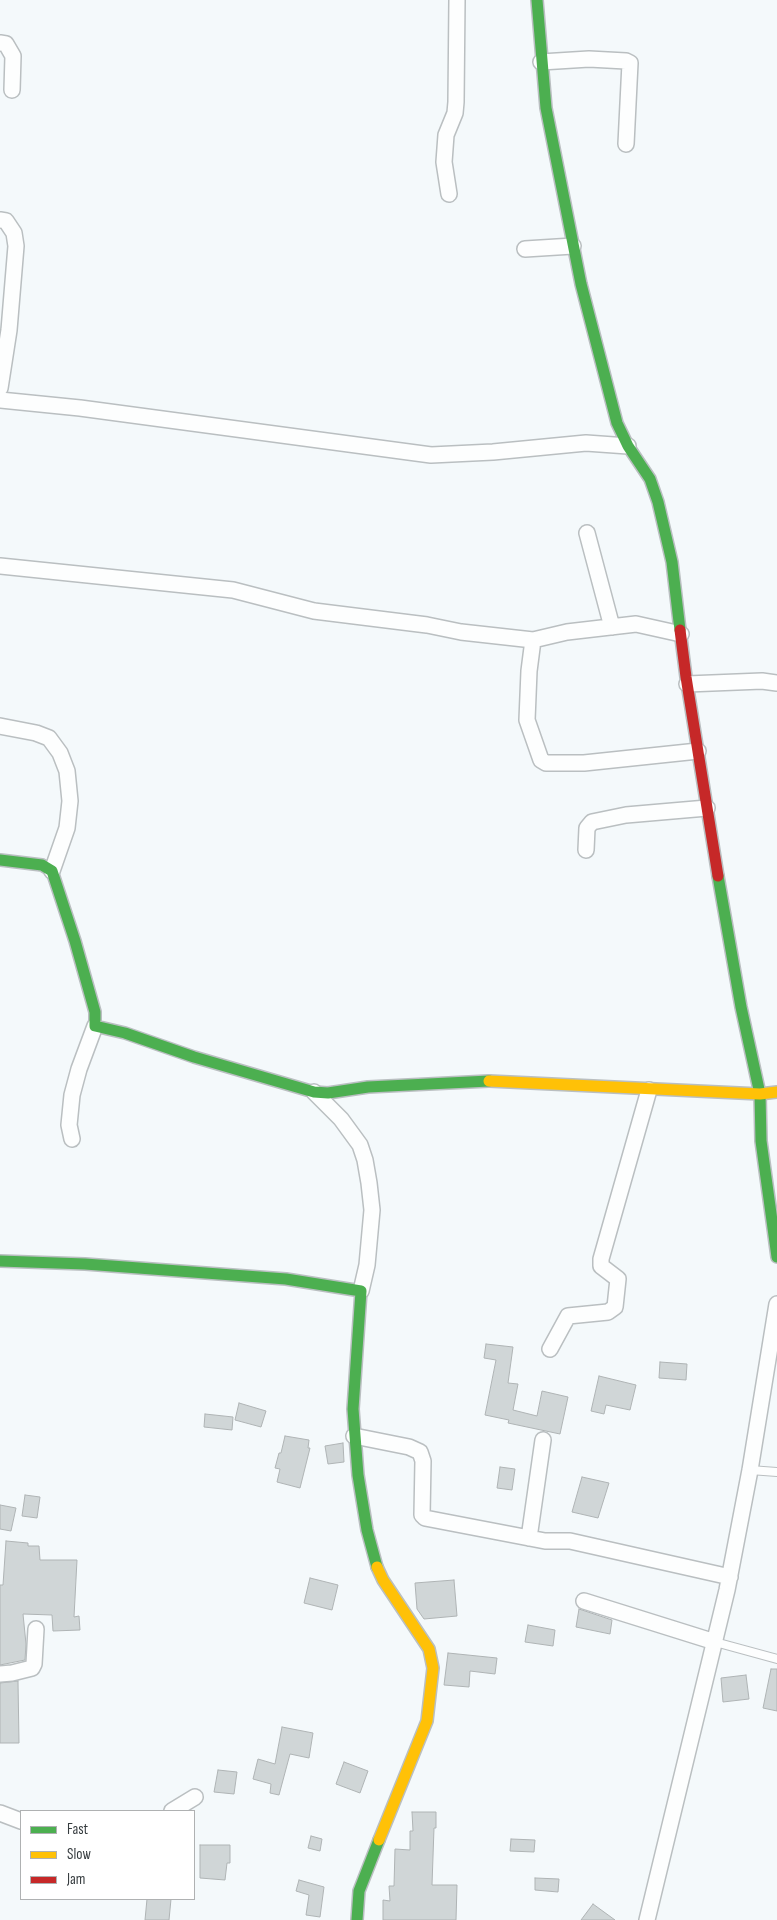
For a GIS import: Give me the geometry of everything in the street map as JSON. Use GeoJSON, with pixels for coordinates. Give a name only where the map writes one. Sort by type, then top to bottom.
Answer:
{"type":"FeatureCollection","features":[{"type":"Feature","properties":{"kind":"street"},"geometry":{"type":"LineString","coordinates":[[449,194],[444,162],[446,135],[455,113],[456,102],[457,0]]}},
{"type":"Feature","properties":{"kind":"street"},"geometry":{"type":"LineString","coordinates":[[536,0],[546,108],[573,246],[601,363],[618,423],[628,446],[650,480],[658,502],[672,562],[680,634],[706,808],[741,1007],[760,1094],[762,1141],[777,1257]]}},
{"type":"Feature","properties":{"kind":"street"},"geometry":{"type":"LineString","coordinates":[[0,43],[6,44],[13,56],[12,90]]}},
{"type":"Feature","properties":{"kind":"street"},"geometry":{"type":"LineString","coordinates":[[541,62],[589,59],[626,61],[630,63],[626,144]]}},
{"type":"Feature","properties":{"kind":"street"},"geometry":{"type":"LineString","coordinates":[[0,220],[6,221],[14,233],[16,246],[9,330],[0,388]]}},
{"type":"Feature","properties":{"kind":"street"},"geometry":{"type":"LineString","coordinates":[[526,249],[573,246]]}},
{"type":"Feature","properties":{"kind":"street"},"geometry":{"type":"LineString","coordinates":[[0,400],[80,408],[431,455],[493,452],[586,443],[628,446]]}},
{"type":"Feature","properties":{"kind":"street"},"geometry":{"type":"LineString","coordinates":[[587,533],[612,626]]}},
{"type":"Feature","properties":{"kind":"street"},"geometry":{"type":"LineString","coordinates":[[0,566],[233,590],[314,611],[533,640],[567,632],[636,624],[680,634]]}},
{"type":"Feature","properties":{"kind":"street"},"geometry":{"type":"LineString","coordinates":[[533,640],[528,671],[527,720],[541,760],[546,763],[584,763],[698,751]]}},
{"type":"Feature","properties":{"kind":"street"},"geometry":{"type":"LineString","coordinates":[[687,684],[762,681],[777,683]]}},
{"type":"Feature","properties":{"kind":"street"},"geometry":{"type":"LineString","coordinates":[[0,726],[36,733],[50,738],[60,753],[67,771],[70,801],[66,828],[52,871],[75,941],[95,1012],[94,1026],[72,1095],[69,1125],[72,1139]]}},
{"type":"Feature","properties":{"kind":"street"},"geometry":{"type":"LineString","coordinates":[[586,850],[587,828],[592,822],[626,815],[706,808]]}},
{"type":"Feature","properties":{"kind":"street"},"geometry":{"type":"LineString","coordinates":[[0,860],[42,865],[52,871]]}},
{"type":"Feature","properties":{"kind":"street"},"geometry":{"type":"LineString","coordinates":[[94,1026],[125,1033],[194,1057],[314,1092],[328,1093],[368,1087],[478,1080],[547,1082],[649,1090],[760,1094],[777,1092]]}},
{"type":"Feature","properties":{"kind":"street"},"geometry":{"type":"LineString","coordinates":[[550,1349],[568,1316],[608,1312],[615,1307],[618,1279],[602,1266],[601,1259],[649,1090]]}},
{"type":"Feature","properties":{"kind":"street"},"geometry":{"type":"LineString","coordinates":[[314,1092],[341,1119],[360,1145],[370,1183],[372,1210],[367,1265],[361,1291],[354,1384],[354,1436],[362,1500],[377,1566],[389,1590],[429,1649],[434,1668],[427,1721],[360,1891],[357,1920]]}},
{"type":"Feature","properties":{"kind":"street"},"geometry":{"type":"LineString","coordinates":[[0,1261],[85,1264],[286,1279],[361,1291]]}},
{"type":"Feature","properties":{"kind":"street"},"geometry":{"type":"LineString","coordinates":[[647,1920],[730,1577],[750,1470],[777,1304]]}},
{"type":"Feature","properties":{"kind":"street"},"geometry":{"type":"LineString","coordinates":[[354,1436],[409,1447],[420,1452],[423,1461],[422,1515],[425,1518],[545,1541],[570,1541],[730,1577]]}},
{"type":"Feature","properties":{"kind":"street"},"geometry":{"type":"LineString","coordinates":[[528,1538],[543,1440]]}},
{"type":"Feature","properties":{"kind":"street"},"geometry":{"type":"LineString","coordinates":[[584,1601],[715,1642]]}},
{"type":"Feature","properties":{"kind":"street"},"geometry":{"type":"LineString","coordinates":[[0,1674],[32,1668],[34,1664],[36,1629]]}},
{"type":"Feature","properties":{"kind":"street"},"geometry":{"type":"LineString","coordinates":[[174,1810],[194,1798]]}},
{"type":"Feature","properties":{"kind":"street"},"geometry":{"type":"LineString","coordinates":[[0,1812],[20,1821]]}},
{"type":"Feature","properties":{"kind":"lane"},"geometry":{"type":"LineString","coordinates":[[750,1470],[777,1472]]}},
{"type":"Feature","properties":{"kind":"lane"},"geometry":{"type":"LineString","coordinates":[[715,1642],[777,1658]]}},
{"type":"Feature","properties":{"kind":"building"},"geometry":{"type":"Polygon","coordinates":[[[486,1344],[513,1347],[508,1383],[518,1384],[513,1410],[537,1416],[542,1391],[568,1397],[560,1434],[508,1423],[509,1420],[485,1415],[496,1360],[484,1358],[486,1344]]]}},
{"type":"Feature","properties":{"kind":"building"},"geometry":{"type":"Polygon","coordinates":[[[660,1362],[687,1364],[686,1380],[659,1378],[660,1362]]]}},
{"type":"Feature","properties":{"kind":"building"},"geometry":{"type":"Polygon","coordinates":[[[599,1376],[636,1385],[630,1410],[606,1405],[604,1414],[591,1411],[599,1376]]]}},
{"type":"Feature","properties":{"kind":"building"},"geometry":{"type":"Polygon","coordinates":[[[239,1403],[266,1411],[261,1427],[235,1420],[239,1403]]]}},
{"type":"Feature","properties":{"kind":"building"},"geometry":{"type":"Polygon","coordinates":[[[205,1414],[233,1417],[232,1430],[204,1427],[205,1414]]]}},
{"type":"Feature","properties":{"kind":"building"},"geometry":{"type":"Polygon","coordinates":[[[285,1436],[309,1440],[308,1448],[310,1448],[300,1488],[277,1482],[280,1469],[275,1468],[285,1436]]]}},
{"type":"Feature","properties":{"kind":"building"},"geometry":{"type":"Polygon","coordinates":[[[343,1443],[344,1462],[328,1464],[325,1446],[343,1443]]]}},
{"type":"Feature","properties":{"kind":"building"},"geometry":{"type":"Polygon","coordinates":[[[500,1467],[515,1469],[512,1490],[497,1488],[500,1467]]]}},
{"type":"Feature","properties":{"kind":"building"},"geometry":{"type":"Polygon","coordinates":[[[582,1477],[609,1483],[598,1518],[572,1512],[582,1477]]]}},
{"type":"Feature","properties":{"kind":"building"},"geometry":{"type":"Polygon","coordinates":[[[25,1495],[40,1497],[37,1518],[22,1516],[25,1495]]]}},
{"type":"Feature","properties":{"kind":"building"},"geometry":{"type":"Polygon","coordinates":[[[0,1505],[16,1508],[11,1531],[0,1529],[0,1505]]]}},
{"type":"Feature","properties":{"kind":"building"},"geometry":{"type":"Polygon","coordinates":[[[6,1541],[28,1543],[28,1546],[39,1546],[40,1560],[77,1560],[74,1617],[79,1616],[80,1630],[53,1631],[52,1615],[23,1614],[26,1644],[25,1660],[0,1665],[0,1585],[3,1585],[6,1541]]]}},
{"type":"Feature","properties":{"kind":"building"},"geometry":{"type":"Polygon","coordinates":[[[310,1578],[338,1585],[332,1610],[304,1603],[310,1578]]]}},
{"type":"Feature","properties":{"kind":"building"},"geometry":{"type":"Polygon","coordinates":[[[454,1580],[457,1616],[424,1619],[417,1609],[415,1583],[454,1580]]]}},
{"type":"Feature","properties":{"kind":"building"},"geometry":{"type":"Polygon","coordinates":[[[579,1609],[612,1620],[610,1634],[576,1627],[579,1609]]]}},
{"type":"Feature","properties":{"kind":"building"},"geometry":{"type":"Polygon","coordinates":[[[528,1625],[555,1630],[553,1646],[525,1642],[528,1625]]]}},
{"type":"Feature","properties":{"kind":"building"},"geometry":{"type":"Polygon","coordinates":[[[448,1653],[497,1658],[495,1674],[470,1671],[469,1687],[444,1685],[448,1653]]]}},
{"type":"Feature","properties":{"kind":"building"},"geometry":{"type":"Polygon","coordinates":[[[771,1669],[777,1669],[777,1711],[763,1708],[771,1669]]]}},
{"type":"Feature","properties":{"kind":"building"},"geometry":{"type":"Polygon","coordinates":[[[746,1675],[749,1699],[723,1702],[721,1678],[746,1675]]]}},
{"type":"Feature","properties":{"kind":"building"},"geometry":{"type":"Polygon","coordinates":[[[18,1681],[19,1743],[0,1743],[0,1683],[18,1681]]]}},
{"type":"Feature","properties":{"kind":"building"},"geometry":{"type":"Polygon","coordinates":[[[282,1727],[313,1733],[309,1758],[290,1754],[279,1795],[270,1793],[271,1784],[253,1779],[258,1759],[275,1764],[282,1727]]]}},
{"type":"Feature","properties":{"kind":"building"},"geometry":{"type":"Polygon","coordinates":[[[344,1762],[368,1771],[360,1793],[336,1784],[344,1762]]]}},
{"type":"Feature","properties":{"kind":"building"},"geometry":{"type":"Polygon","coordinates":[[[218,1770],[237,1772],[234,1794],[214,1792],[218,1770]]]}},
{"type":"Feature","properties":{"kind":"building"},"geometry":{"type":"Polygon","coordinates":[[[412,1812],[436,1812],[432,1885],[457,1885],[456,1920],[383,1920],[383,1900],[390,1901],[389,1886],[394,1886],[395,1849],[410,1850],[410,1831],[413,1831],[412,1812]]]}},
{"type":"Feature","properties":{"kind":"building"},"geometry":{"type":"Polygon","coordinates":[[[311,1836],[322,1839],[320,1851],[308,1848],[311,1836]]]}},
{"type":"Feature","properties":{"kind":"building"},"geometry":{"type":"Polygon","coordinates":[[[511,1839],[535,1840],[534,1852],[510,1851],[511,1839]]]}},
{"type":"Feature","properties":{"kind":"building"},"geometry":{"type":"Polygon","coordinates":[[[200,1845],[230,1845],[230,1863],[227,1863],[225,1880],[200,1878],[200,1845]]]}},
{"type":"Feature","properties":{"kind":"building"},"geometry":{"type":"Polygon","coordinates":[[[535,1878],[559,1879],[558,1892],[535,1890],[535,1878]]]}},
{"type":"Feature","properties":{"kind":"building"},"geometry":{"type":"Polygon","coordinates":[[[299,1880],[324,1887],[320,1917],[306,1915],[309,1895],[296,1891],[299,1880]]]}},
{"type":"Feature","properties":{"kind":"building"},"geometry":{"type":"Polygon","coordinates":[[[147,1900],[171,1900],[169,1920],[145,1920],[147,1900]]]}},
{"type":"Feature","properties":{"kind":"building"},"geometry":{"type":"Polygon","coordinates":[[[593,1904],[615,1920],[581,1920],[593,1904]]]}},
{"type":"Feature","properties":{"kind":"traffic: fast"},"geometry":{"type":"LineString","coordinates":[[537,0],[546,108],[581,284],[617,423],[628,446],[650,479],[658,502],[672,562],[680,630]]}},
{"type":"Feature","properties":{"kind":"traffic: fast"},"geometry":{"type":"LineString","coordinates":[[0,860],[42,865],[52,871],[75,941],[95,1012],[95,1026],[125,1033],[194,1057],[314,1092],[328,1093],[368,1087],[489,1081]]}},
{"type":"Feature","properties":{"kind":"traffic: fast"},"geometry":{"type":"LineString","coordinates":[[718,876],[741,1007],[760,1094],[761,1141],[777,1257]]}},
{"type":"Feature","properties":{"kind":"traffic: fast"},"geometry":{"type":"LineString","coordinates":[[0,1261],[85,1264],[286,1279],[361,1291],[353,1409],[358,1475],[367,1530],[377,1567]]}},
{"type":"Feature","properties":{"kind":"traffic: fast"},"geometry":{"type":"LineString","coordinates":[[357,1920],[359,1891],[379,1840]]}},
{"type":"Feature","properties":{"kind":"traffic: slow"},"geometry":{"type":"LineString","coordinates":[[489,1081],[760,1094],[777,1092]]}},
{"type":"Feature","properties":{"kind":"traffic: slow"},"geometry":{"type":"LineString","coordinates":[[377,1567],[383,1580],[429,1649],[433,1668],[427,1721],[379,1840]]}},
{"type":"Feature","properties":{"kind":"traffic: jam"},"geometry":{"type":"LineString","coordinates":[[680,630],[718,876]]}}]}
